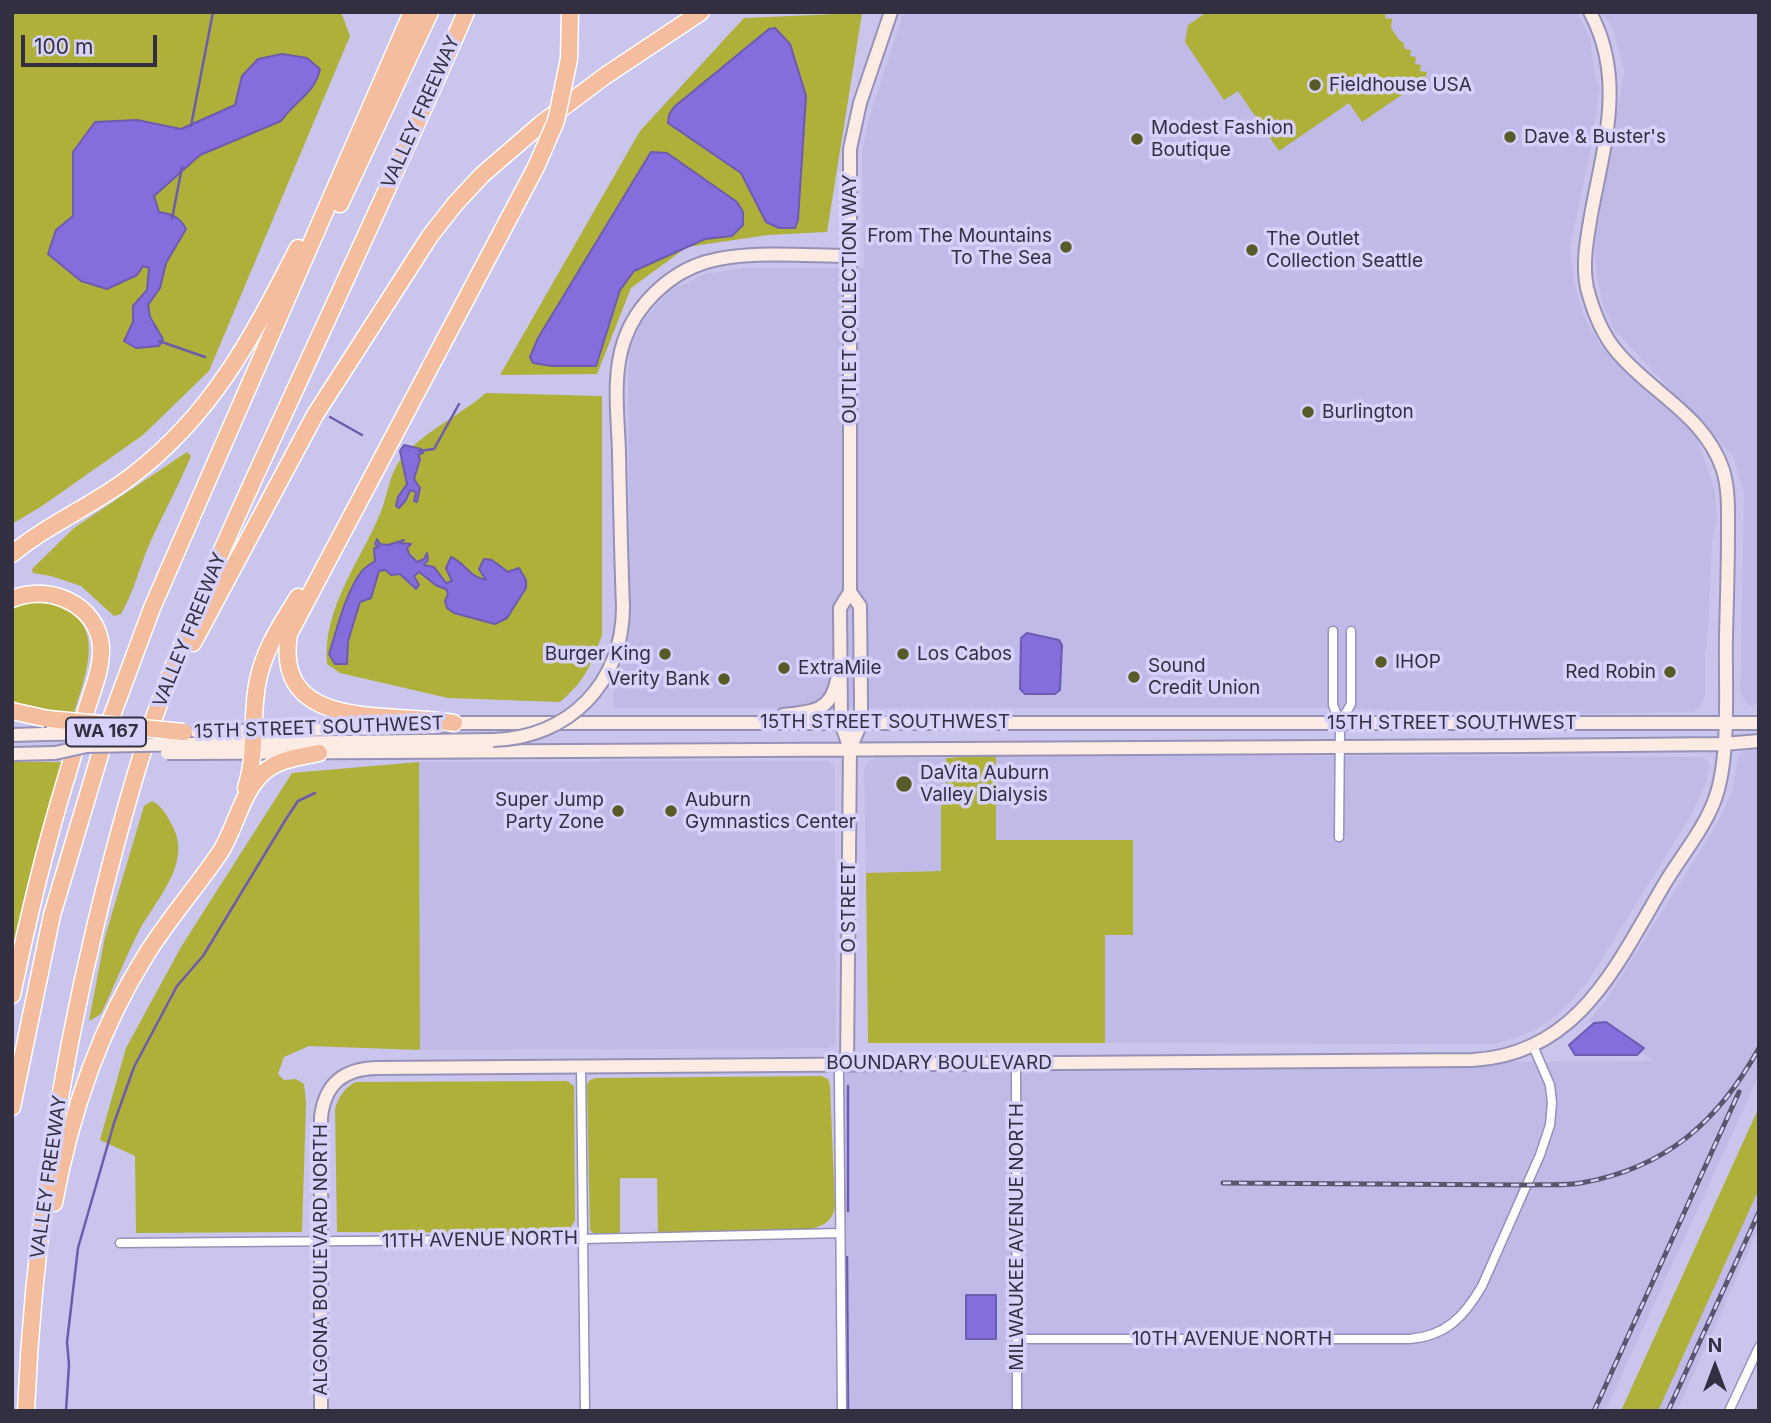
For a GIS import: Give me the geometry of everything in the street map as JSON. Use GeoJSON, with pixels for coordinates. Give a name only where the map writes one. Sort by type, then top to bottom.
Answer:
{"type":"FeatureCollection","features":[{"type":"Feature","properties":{"kind":"highway","name":"WA 167"},"geometry":{"type":"LineString","coordinates":[[12,1107],[52,915],[110,721],[152,608],[412,12]]}},
{"type":"Feature","properties":{"kind":"highway"},"geometry":{"type":"LineString","coordinates":[[254,375],[270,355],[430,12]]}},
{"type":"Feature","properties":{"kind":"highway","name":"VALLEY FREEWAY"},"geometry":{"type":"LineString","coordinates":[[26,1411],[33,1292],[48,1167],[71,1034],[112,857],[156,713],[190,625],[247,494],[466,12]]}},
{"type":"Feature","properties":{"kind":"highway"},"geometry":{"type":"LineString","coordinates":[[454,723],[339,711],[314,702],[299,688],[290,673],[287,651],[289,634],[536,167],[556,121],[569,59],[570,12]]}},
{"type":"Feature","properties":{"kind":"highway"},"geometry":{"type":"LineString","coordinates":[[156,713],[315,415],[430,236],[482,175],[517,142],[605,76],[701,12]]}},
{"type":"Feature","properties":{"kind":"highway"},"geometry":{"type":"LineString","coordinates":[[12,554],[41,532],[96,501],[135,474],[187,426],[222,383],[262,316],[382,83]]}},
{"type":"Feature","properties":{"kind":"highway"},"geometry":{"type":"LineString","coordinates":[[229,836],[247,784],[254,742],[257,685],[270,643],[373,477]]}},
{"type":"Feature","properties":{"kind":"highway"},"geometry":{"type":"LineString","coordinates":[[12,599],[40,593],[66,599],[91,621],[101,650],[97,676],[62,791],[12,995]]}},
{"type":"Feature","properties":{"kind":"highway"},"geometry":{"type":"LineString","coordinates":[[12,711],[46,726],[190,740]]}},
{"type":"Feature","properties":{"kind":"highway"},"geometry":{"type":"LineString","coordinates":[[28,1361],[62,1159],[72,1120],[110,1022],[145,955],[211,866],[262,773],[280,762],[319,752]]}},
{"type":"Feature","properties":{"kind":"main road","name":"OUTLET COLLECTION WAY"},"geometry":{"type":"LineString","coordinates":[[841,723],[841,608],[850,592],[849,256],[852,136],[860,103],[891,12]]}},
{"type":"Feature","properties":{"kind":"main road"},"geometry":{"type":"LineString","coordinates":[[1590,12],[1606,53],[1611,84],[1608,126],[1586,248],[1588,291],[1596,317],[1614,348],[1702,431],[1713,447],[1724,473],[1728,503],[1728,550],[1724,724]]}},
{"type":"Feature","properties":{"kind":"main road"},"geometry":{"type":"LineString","coordinates":[[254,742],[519,738],[559,723],[583,705],[606,676],[616,655],[621,632],[623,607],[617,392],[621,351],[631,325],[662,287],[684,271],[704,263],[742,257],[849,256]]}},
{"type":"Feature","properties":{"kind":"main road","name":"OUTLET COLLECTION WAY"},"geometry":{"type":"LineString","coordinates":[[850,592],[860,606],[860,723]]}},
{"type":"Feature","properties":{"kind":"main road"},"geometry":{"type":"LineString","coordinates":[[723,722],[818,710],[835,690],[841,654]]}},
{"type":"Feature","properties":{"kind":"main road","name":"15TH STREET SOUTHWEST"},"geometry":{"type":"LineString","coordinates":[[12,754],[55,753],[190,740],[254,742],[436,727],[454,723],[1759,723]]}},
{"type":"Feature","properties":{"kind":"main road","name":"O STREET"},"geometry":{"type":"LineString","coordinates":[[841,723],[850,749]]}},
{"type":"Feature","properties":{"kind":"main road","name":"O STREET"},"geometry":{"type":"LineString","coordinates":[[843,1069],[850,749],[860,723]]}},
{"type":"Feature","properties":{"kind":"main road","name":"BOUNDARY BOULEVARD"},"geometry":{"type":"LineString","coordinates":[[345,1075],[367,1068],[581,1065],[843,1069],[1016,1063],[1473,1060],[1502,1057],[1533,1046],[1557,1032],[1583,1010],[1608,978],[1713,804],[1721,779],[1724,724]]}},
{"type":"Feature","properties":{"kind":"main road"},"geometry":{"type":"LineString","coordinates":[[12,735],[46,726]]}},
{"type":"Feature","properties":{"kind":"main road","name":"15TH STREET SOUTHWEST"},"geometry":{"type":"LineString","coordinates":[[190,740],[254,742],[319,752],[1340,747],[1724,744],[1759,741]]}},
{"type":"Feature","properties":{"kind":"main road","name":"ALGONA BOULEVARD NORTH"},"geometry":{"type":"LineString","coordinates":[[321,1411],[322,1108],[326,1095],[345,1075]]}},
{"type":"Feature","properties":{"kind":"street"},"geometry":{"type":"LineString","coordinates":[[1333,631],[1333,705],[1340,723],[1339,837]]}},
{"type":"Feature","properties":{"kind":"street"},"geometry":{"type":"LineString","coordinates":[[1340,723],[1351,704],[1351,631]]}},
{"type":"Feature","properties":{"kind":"street","name":"10TH AVENUE NORTH"},"geometry":{"type":"LineString","coordinates":[[1017,1339],[1409,1339],[1445,1330],[1468,1309],[1482,1286],[1548,1133],[1552,1103],[1550,1085],[1533,1046]]}},
{"type":"Feature","properties":{"kind":"street","name":"MILWAUKEE AVENUE NORTH"},"geometry":{"type":"LineString","coordinates":[[1016,1063],[1017,1411]]}},
{"type":"Feature","properties":{"kind":"street"},"geometry":{"type":"LineString","coordinates":[[581,1065],[584,1411]]}},
{"type":"Feature","properties":{"kind":"street"},"geometry":{"type":"LineString","coordinates":[[842,1411],[840,1233],[843,1069]]}},
{"type":"Feature","properties":{"kind":"street","name":"11TH AVENUE NORTH"},"geometry":{"type":"LineString","coordinates":[[120,1243],[583,1239],[840,1233]]}},
{"type":"Feature","properties":{"kind":"street"},"geometry":{"type":"LineString","coordinates":[[1730,1411],[1759,1347]]}},
{"type":"Feature","properties":{"kind":"shaded area"},"geometry":{"type":"Polygon","coordinates":[[[12,12],[341,12],[350,36],[209,371],[143,435],[12,524],[12,12]]]}},
{"type":"Feature","properties":{"kind":"shaded area"},"geometry":{"type":"Polygon","coordinates":[[[904,12],[1577,12],[1590,38],[1595,76],[1600,88],[1570,248],[1575,287],[1585,319],[1600,344],[1685,424],[1698,440],[1715,491],[1717,515],[1712,544],[1705,696],[1699,709],[1692,712],[1538,714],[1312,708],[614,708],[613,678],[626,652],[630,630],[628,371],[634,339],[642,321],[669,291],[705,274],[741,268],[864,268],[862,153],[868,121],[904,12]]]}},
{"type":"Feature","properties":{"kind":"shaded area","name":"Fieldhouse USA"},"geometry":{"type":"Polygon","coordinates":[[[1207,12],[1386,13],[1385,18],[1392,19],[1391,28],[1403,42],[1405,49],[1411,50],[1410,56],[1416,57],[1415,64],[1421,65],[1420,71],[1427,72],[1425,79],[1362,122],[1349,103],[1279,151],[1238,91],[1224,100],[1185,42],[1188,25],[1207,12]]]}},
{"type":"Feature","properties":{"kind":"shaded area"},"geometry":{"type":"Polygon","coordinates":[[[1601,12],[1759,12],[1759,705],[1745,702],[1740,693],[1744,493],[1733,456],[1616,332],[1605,311],[1597,279],[1594,248],[1624,71],[1613,28],[1601,12]]]}},
{"type":"Feature","properties":{"kind":"shaded area"},"geometry":{"type":"Polygon","coordinates":[[[862,13],[827,232],[768,235],[687,247],[631,288],[597,374],[500,375],[640,131],[744,18],[862,13]]]}},
{"type":"Feature","properties":{"kind":"shaded area"},"geometry":{"type":"Polygon","coordinates":[[[775,28],[790,44],[806,96],[798,220],[795,228],[779,228],[766,222],[741,173],[668,123],[674,107],[769,29],[775,28]]]}},
{"type":"Feature","properties":{"kind":"shaded area"},"geometry":{"type":"Polygon","coordinates":[[[282,54],[307,58],[320,69],[309,91],[281,121],[200,155],[154,196],[159,212],[175,217],[186,229],[166,263],[160,288],[148,305],[150,317],[163,339],[159,346],[136,348],[124,341],[133,322],[133,306],[147,290],[149,268],[143,266],[137,275],[107,289],[81,281],[48,254],[56,230],[73,216],[73,152],[95,122],[137,120],[181,129],[235,105],[242,76],[258,59],[282,54]]]}},
{"type":"Feature","properties":{"kind":"shaded area"},"geometry":{"type":"Polygon","coordinates":[[[651,152],[667,153],[737,202],[743,212],[743,225],[732,236],[705,239],[634,271],[620,290],[596,366],[533,363],[530,357],[538,338],[651,152]]]}},
{"type":"Feature","properties":{"kind":"shaded area"},"geometry":{"type":"Polygon","coordinates":[[[486,393],[602,396],[602,635],[586,672],[576,687],[560,702],[448,698],[340,673],[327,664],[327,643],[337,603],[374,528],[398,463],[428,434],[486,393]]]}},
{"type":"Feature","properties":{"kind":"shaded area"},"geometry":{"type":"Polygon","coordinates":[[[404,445],[421,449],[423,453],[418,455],[420,459],[414,479],[420,488],[417,502],[414,501],[416,492],[410,490],[399,508],[396,506],[398,497],[407,484],[400,451],[404,445]]]}},
{"type":"Feature","properties":{"kind":"shaded area"},"geometry":{"type":"Polygon","coordinates":[[[187,452],[191,456],[148,547],[121,614],[114,616],[81,586],[33,573],[32,569],[74,528],[187,452]]]}},
{"type":"Feature","properties":{"kind":"shaded area"},"geometry":{"type":"Polygon","coordinates":[[[377,539],[380,544],[388,545],[404,540],[400,543],[411,544],[407,548],[409,554],[417,562],[424,559],[427,553],[428,560],[424,565],[434,567],[446,583],[452,581],[446,568],[451,557],[475,576],[486,580],[479,569],[484,559],[492,560],[508,572],[519,568],[526,580],[526,588],[507,618],[495,624],[454,613],[447,608],[446,589],[437,586],[419,572],[414,576],[419,585],[416,589],[400,574],[391,575],[386,570],[379,571],[371,598],[360,602],[348,641],[347,664],[335,664],[329,654],[342,611],[356,579],[375,561],[374,548],[379,547],[375,544],[377,539]]]}},
{"type":"Feature","properties":{"kind":"shaded area"},"geometry":{"type":"Polygon","coordinates":[[[32,600],[73,614],[83,626],[88,640],[89,656],[74,713],[27,707],[12,700],[12,607],[32,600]]]}},
{"type":"Feature","properties":{"kind":"shaded area"},"geometry":{"type":"Polygon","coordinates":[[[1027,633],[1059,640],[1062,645],[1060,690],[1055,694],[1025,694],[1020,689],[1021,638],[1027,633]]]}},
{"type":"Feature","properties":{"kind":"shaded area"},"geometry":{"type":"Polygon","coordinates":[[[1759,750],[1759,881],[1756,886],[1759,888],[1759,1055],[1756,1060],[1759,1061],[1759,1075],[1605,1411],[843,1411],[844,1064],[1654,1061],[1589,1021],[1608,997],[1717,824],[1732,792],[1738,757],[1744,751],[1759,750]]]}},
{"type":"Feature","properties":{"kind":"shaded area"},"geometry":{"type":"Polygon","coordinates":[[[996,755],[1701,757],[1708,761],[1710,766],[1706,782],[1690,817],[1587,983],[1559,1014],[1533,1031],[1493,1044],[1105,1043],[1105,935],[1132,935],[995,840],[996,755]]]}},
{"type":"Feature","properties":{"kind":"shaded area"},"geometry":{"type":"Polygon","coordinates":[[[996,755],[996,840],[1133,840],[1133,935],[1105,935],[1105,1043],[868,1043],[866,873],[941,871],[941,806],[946,801],[946,758],[996,755]]]}},
{"type":"Feature","properties":{"kind":"shaded area"},"geometry":{"type":"Polygon","coordinates":[[[877,757],[946,758],[946,801],[941,806],[941,871],[866,873],[864,769],[867,763],[877,757]]]}},
{"type":"Feature","properties":{"kind":"shaded area"},"geometry":{"type":"Polygon","coordinates":[[[829,761],[835,770],[835,1045],[829,1048],[420,1050],[419,762],[829,761]]]}},
{"type":"Feature","properties":{"kind":"shaded area"},"geometry":{"type":"Polygon","coordinates":[[[12,762],[65,762],[12,959],[12,762]]]}},
{"type":"Feature","properties":{"kind":"shaded area"},"geometry":{"type":"Polygon","coordinates":[[[419,762],[420,1050],[309,1046],[284,1057],[278,1074],[284,1080],[296,1079],[304,1084],[306,1103],[302,1232],[136,1233],[135,1156],[100,1140],[126,1048],[181,947],[292,773],[419,762]]]}},
{"type":"Feature","properties":{"kind":"shaded area"},"geometry":{"type":"Polygon","coordinates":[[[152,801],[166,814],[177,839],[175,867],[139,931],[101,1014],[89,1021],[105,937],[144,806],[152,801]]]}},
{"type":"Feature","properties":{"kind":"shaded area"},"geometry":{"type":"Polygon","coordinates":[[[1606,1022],[1644,1048],[1637,1055],[1575,1055],[1569,1045],[1594,1023],[1606,1022]]]}},
{"type":"Feature","properties":{"kind":"shaded area"},"geometry":{"type":"Polygon","coordinates":[[[821,1076],[828,1079],[830,1085],[835,1207],[826,1223],[808,1230],[658,1233],[657,1178],[620,1178],[620,1233],[593,1233],[590,1230],[587,1084],[590,1080],[821,1076]]]}},
{"type":"Feature","properties":{"kind":"shaded area"},"geometry":{"type":"Polygon","coordinates":[[[567,1081],[574,1086],[575,1220],[571,1227],[557,1233],[337,1232],[335,1109],[342,1093],[355,1082],[567,1081]]]}},
{"type":"Feature","properties":{"kind":"shaded area"},"geometry":{"type":"Polygon","coordinates":[[[1759,1107],[1759,1189],[1658,1411],[1621,1411],[1759,1107]]]}},
{"type":"Feature","properties":{"kind":"shaded area"},"geometry":{"type":"Polygon","coordinates":[[[1759,1189],[1759,1228],[1677,1411],[1657,1411],[1759,1189]]]}},
{"type":"Feature","properties":{"kind":"shaded area"},"geometry":{"type":"Polygon","coordinates":[[[966,1295],[996,1295],[996,1339],[966,1339],[966,1295]]]}},
{"type":"Feature","properties":{"kind":"waterway"},"geometry":{"type":"LineString","coordinates":[[191,126],[213,12]]}},
{"type":"Feature","properties":{"kind":"waterway"},"geometry":{"type":"LineString","coordinates":[[172,219],[182,167]]}},
{"type":"Feature","properties":{"kind":"waterway"},"geometry":{"type":"LineString","coordinates":[[159,341],[205,357]]}},
{"type":"Feature","properties":{"kind":"waterway"},"geometry":{"type":"LineString","coordinates":[[419,451],[434,449],[459,404]]}},
{"type":"Feature","properties":{"kind":"waterway"},"geometry":{"type":"LineString","coordinates":[[330,417],[362,435]]}},
{"type":"Feature","properties":{"kind":"waterway"},"geometry":{"type":"LineString","coordinates":[[66,1411],[69,1365],[67,1342],[78,1248],[114,1123],[134,1067],[177,986],[203,956],[286,819],[298,801],[315,793]]}},
{"type":"Feature","properties":{"kind":"waterway"},"geometry":{"type":"LineString","coordinates":[[848,1086],[848,1211]]}},
{"type":"Feature","properties":{"kind":"waterway"},"geometry":{"type":"LineString","coordinates":[[847,1257],[848,1411]]}},
{"type":"Feature","properties":{"kind":"railway"},"geometry":{"type":"LineString","coordinates":[[1223,1183],[1560,1185],[1611,1176],[1639,1166],[1686,1138],[1726,1098],[1759,1048]]}},
{"type":"Feature","properties":{"kind":"railway"},"geometry":{"type":"LineString","coordinates":[[1594,1411],[1739,1092]]}},
{"type":"Feature","properties":{"kind":"railway"},"geometry":{"type":"LineString","coordinates":[[1668,1411],[1759,1212]]}},
{"type":"Feature","properties":{"kind":"place","name":"Fieldhouse USA"},"geometry":{"type":"Point","coordinates":[1315,85]}},
{"type":"Feature","properties":{"kind":"place","name":"Dave & Buster's"},"geometry":{"type":"Point","coordinates":[1510,137]}},
{"type":"Feature","properties":{"kind":"place","name":"Modest Fashion Boutique"},"geometry":{"type":"Point","coordinates":[1137,139]}},
{"type":"Feature","properties":{"kind":"place","name":"From The Mountains To The Sea"},"geometry":{"type":"Point","coordinates":[1066,247]}},
{"type":"Feature","properties":{"kind":"place","name":"The Outlet Collection Seattle"},"geometry":{"type":"Point","coordinates":[1252,250]}},
{"type":"Feature","properties":{"kind":"place","name":"Burlington"},"geometry":{"type":"Point","coordinates":[1308,412]}},
{"type":"Feature","properties":{"kind":"place","name":"Burger King"},"geometry":{"type":"Point","coordinates":[665,654]}},
{"type":"Feature","properties":{"kind":"place","name":"Los Cabos"},"geometry":{"type":"Point","coordinates":[903,654]}},
{"type":"Feature","properties":{"kind":"place","name":"IHOP"},"geometry":{"type":"Point","coordinates":[1381,662]}},
{"type":"Feature","properties":{"kind":"place","name":"ExtraMile"},"geometry":{"type":"Point","coordinates":[784,668]}},
{"type":"Feature","properties":{"kind":"place","name":"Red Robin"},"geometry":{"type":"Point","coordinates":[1670,672]}},
{"type":"Feature","properties":{"kind":"place","name":"Sound Credit Union"},"geometry":{"type":"Point","coordinates":[1134,677]}},
{"type":"Feature","properties":{"kind":"place","name":"Verity Bank"},"geometry":{"type":"Point","coordinates":[724,679]}},
{"type":"Feature","properties":{"kind":"place","name":"DaVita Auburn Valley Dialysis"},"geometry":{"type":"Point","coordinates":[904,784]}},
{"type":"Feature","properties":{"kind":"place","name":"Super Jump Party Zone"},"geometry":{"type":"Point","coordinates":[618,811]}},
{"type":"Feature","properties":{"kind":"place","name":"Auburn Gymnastics Center"},"geometry":{"type":"Point","coordinates":[671,811]}}]}
